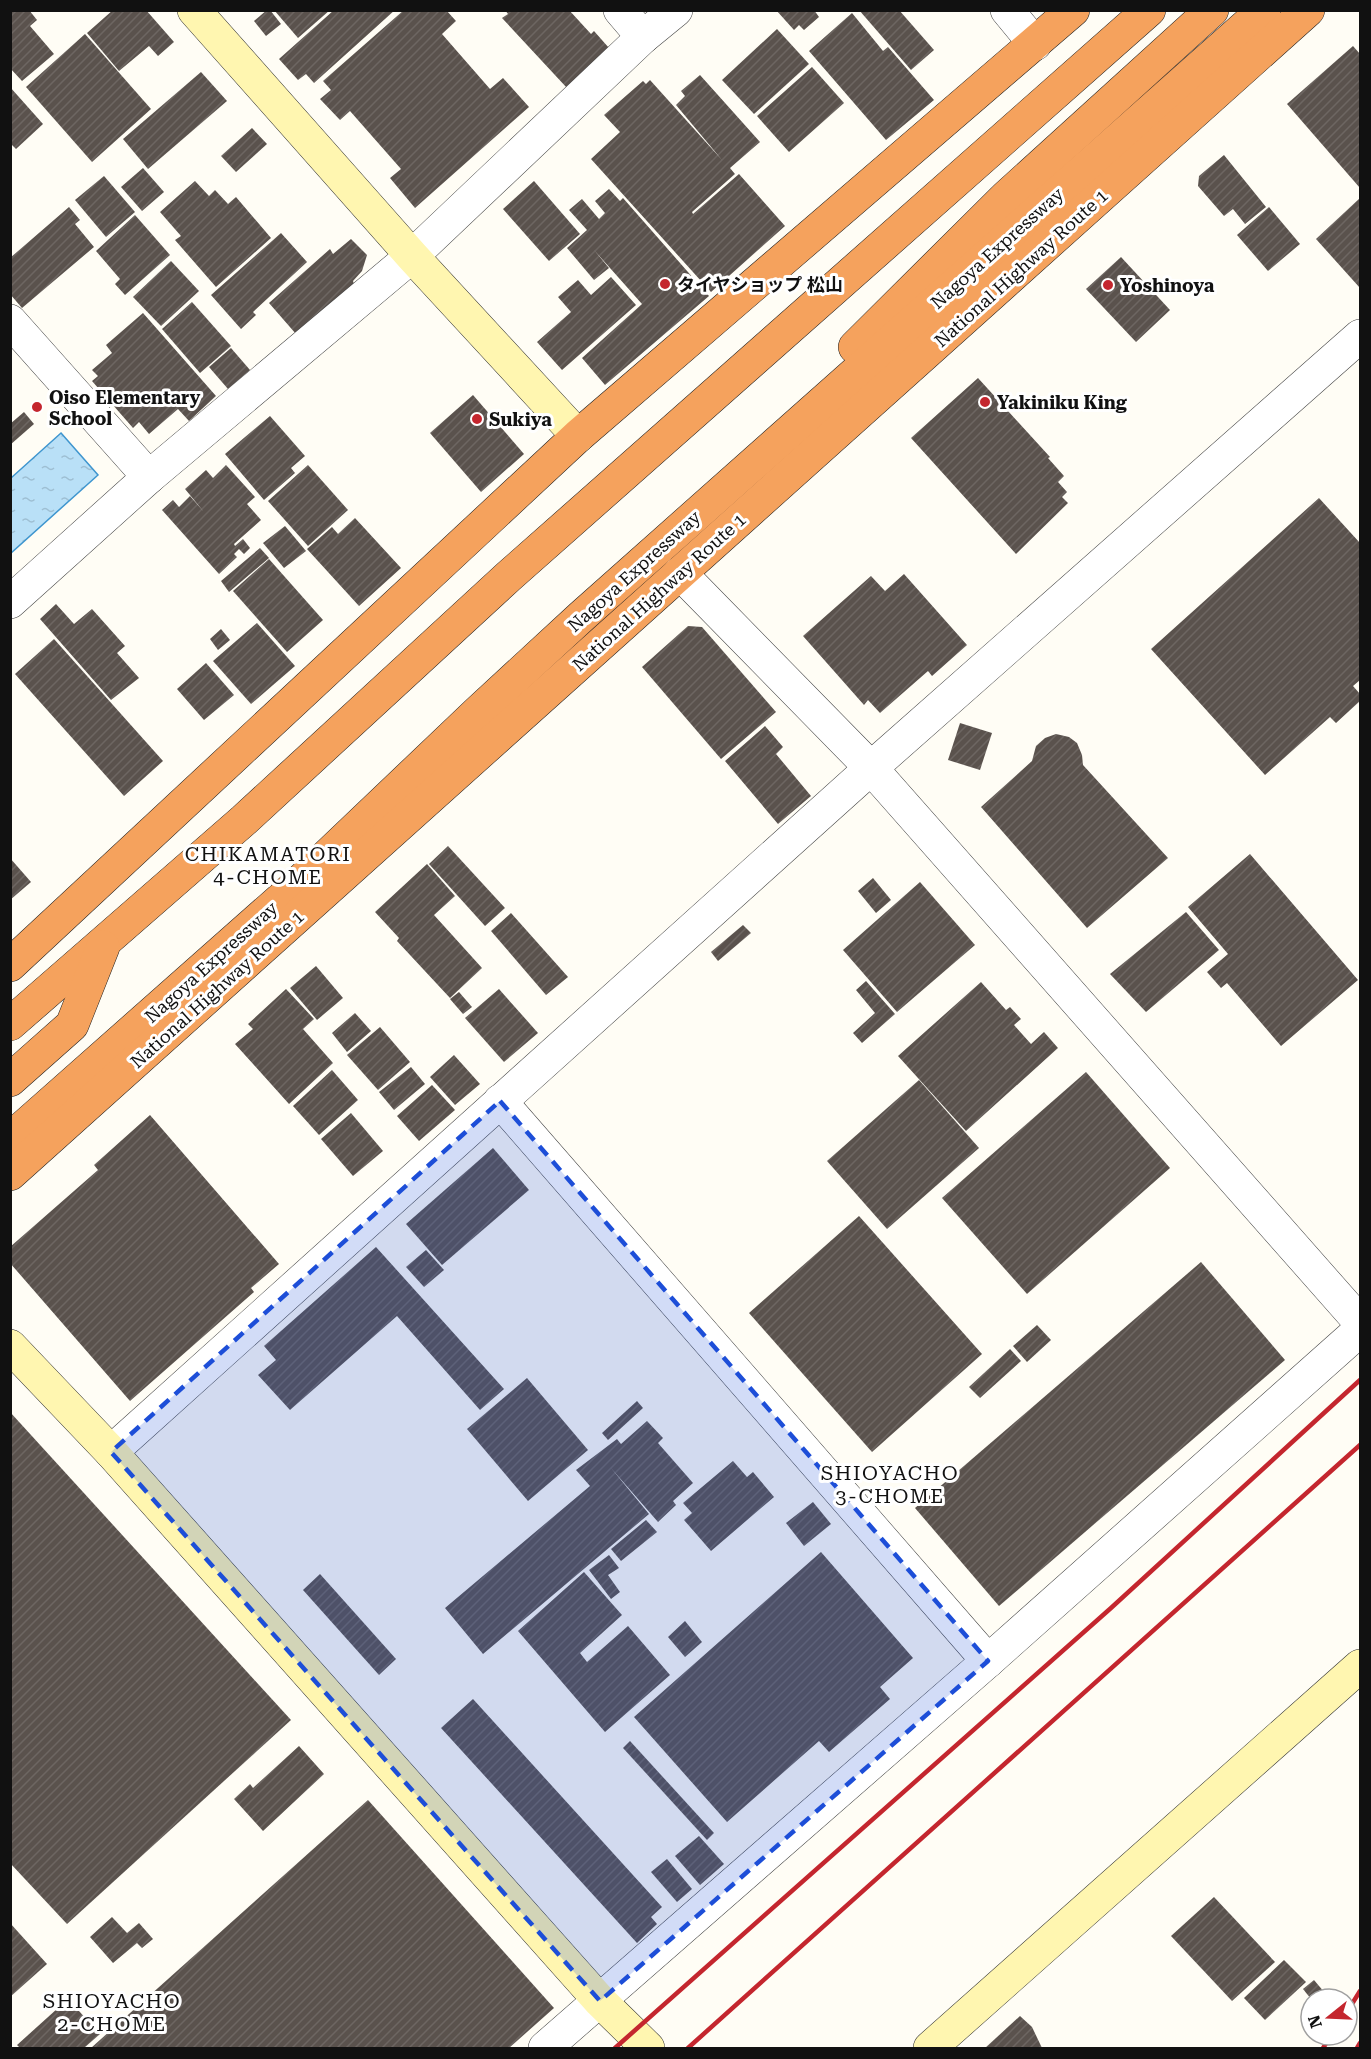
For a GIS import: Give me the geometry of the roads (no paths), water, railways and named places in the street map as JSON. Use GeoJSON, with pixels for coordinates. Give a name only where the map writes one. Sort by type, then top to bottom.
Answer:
{"type":"FeatureCollection","features":[{"type":"Feature","properties":{"kind":"highway"},"geometry":{"type":"LineString","coordinates":[[10,965],[578,436],[1073,10]]}},
{"type":"Feature","properties":{"kind":"highway"},"geometry":{"type":"LineString","coordinates":[[10,1024],[244,820],[509,576],[1149,10]]}},
{"type":"Feature","properties":{"kind":"highway"},"geometry":{"type":"LineString","coordinates":[[582,616],[1006,196],[1212,10]]}},
{"type":"Feature","properties":{"kind":"highway","name":"Nagoya Expressway"},"geometry":{"type":"LineString","coordinates":[[10,1139],[288,893],[582,616],[1264,10]]}},
{"type":"Feature","properties":{"kind":"highway","name":"National Highway Route 1"},"geometry":{"type":"LineString","coordinates":[[10,1174],[1308,10]]}},
{"type":"Feature","properties":{"kind":"highway"},"geometry":{"type":"LineString","coordinates":[[10,1080],[72,1025],[104,944]]}},
{"type":"Feature","properties":{"kind":"street"},"geometry":{"type":"LineString","coordinates":[[194,10],[412,256],[578,436]]}},
{"type":"Feature","properties":{"kind":"street"},"geometry":{"type":"LineString","coordinates":[[620,10],[643,37]]}},
{"type":"Feature","properties":{"kind":"street"},"geometry":{"type":"LineString","coordinates":[[10,602],[150,477],[412,256],[643,37],[676,10]]}},
{"type":"Feature","properties":{"kind":"street"},"geometry":{"type":"LineString","coordinates":[[1007,10],[1035,44]]}},
{"type":"Feature","properties":{"kind":"street"},"geometry":{"type":"LineString","coordinates":[[10,321],[150,477]]}},
{"type":"Feature","properties":{"kind":"street"},"geometry":{"type":"LineString","coordinates":[[111,1452],[871,768],[1360,336]]}},
{"type":"Feature","properties":{"kind":"street"},"geometry":{"type":"LineString","coordinates":[[680,573],[871,768],[1360,1322]]}},
{"type":"Feature","properties":{"kind":"street"},"geometry":{"type":"LineString","coordinates":[[500,1101],[988,1661]]}},
{"type":"Feature","properties":{"kind":"street"},"geometry":{"type":"LineString","coordinates":[[545,2049],[988,1661],[1360,1330]]}},
{"type":"Feature","properties":{"kind":"street"},"geometry":{"type":"LineString","coordinates":[[10,1346],[111,1452],[600,2001],[648,2049]]}},
{"type":"Feature","properties":{"kind":"street"},"geometry":{"type":"LineString","coordinates":[[930,2049],[1360,1666]]}},
{"type":"Feature","properties":{"kind":"water"},"geometry":{"type":"Polygon","coordinates":[[[61,433],[98,475],[11,553],[11,478],[61,433]]]}},
{"type":"Feature","properties":{"kind":"railway"},"geometry":{"type":"LineString","coordinates":[[615,2048],[1111,1608],[1360,1380]]}},
{"type":"Feature","properties":{"kind":"railway"},"geometry":{"type":"LineString","coordinates":[[688,2048],[1360,1445]]}},
{"type":"Feature","properties":{"kind":"railway"},"geometry":{"type":"LineString","coordinates":[[1357,2048],[1360,2043]]}},
{"type":"Feature","properties":{"kind":"place","name":"タイヤショップ 松山"},"geometry":{"type":"Point","coordinates":[665,284]}},
{"type":"Feature","properties":{"kind":"place","name":"Yoshinoya"},"geometry":{"type":"Point","coordinates":[1108,285]}},
{"type":"Feature","properties":{"kind":"place","name":"Yakiniku King"},"geometry":{"type":"Point","coordinates":[985,402]}},
{"type":"Feature","properties":{"kind":"place","name":"Oiso Elementary School"},"geometry":{"type":"Point","coordinates":[37,407]}},
{"type":"Feature","properties":{"kind":"place","name":"Sukiya"},"geometry":{"type":"Point","coordinates":[477,419]}},
{"type":"Feature","properties":{"kind":"district","name":"CHIKAMATORI 4-CHOME"},"geometry":{"type":"Point","coordinates":[268,866]}},
{"type":"Feature","properties":{"kind":"district","name":"SHIOYACHO 3-CHOME"},"geometry":{"type":"Point","coordinates":[890,1484]}},
{"type":"Feature","properties":{"kind":"district","name":"SHIOYACHO 2-CHOME"},"geometry":{"type":"Point","coordinates":[112,2012]}}]}
